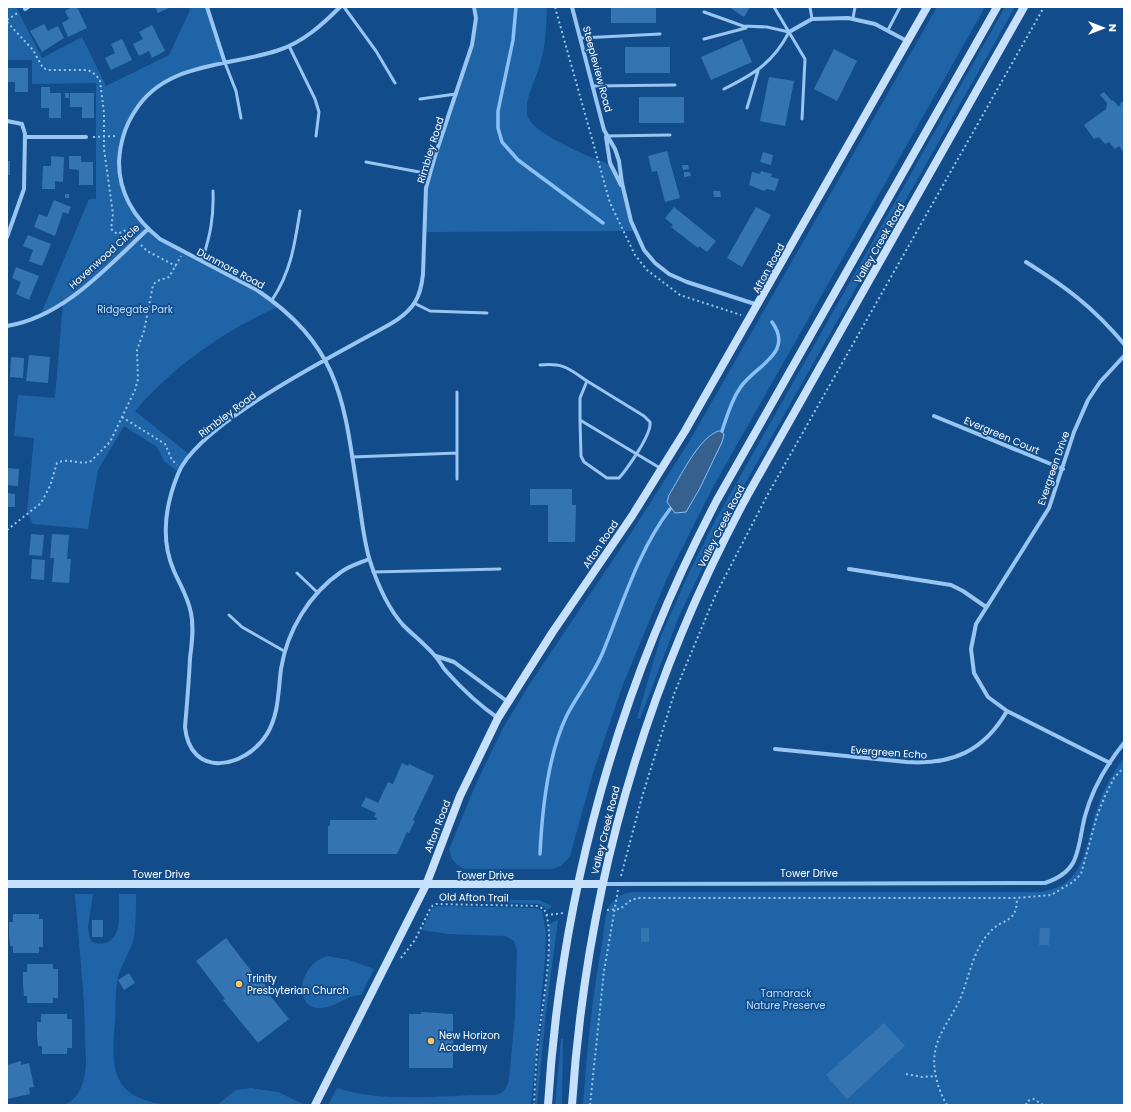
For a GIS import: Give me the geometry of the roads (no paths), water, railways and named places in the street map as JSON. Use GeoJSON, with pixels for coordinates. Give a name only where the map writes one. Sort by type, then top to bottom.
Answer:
{"type":"FeatureCollection","features":[{"type":"Feature","properties":{"kind":"main road","name":"Afton Road"},"geometry":{"type":"LineString","coordinates":[[315,1105],[426,885],[460,796],[498,718],[552,633],[661,469],[758,305],[927,7]]}},
{"type":"Feature","properties":{"kind":"main road","name":"Valley Creek Road"},"geometry":{"type":"LineString","coordinates":[[548,1105],[559,991],[577,884],[599,795],[627,706],[653,636],[686,562],[742,457],[997,7]]}},
{"type":"Feature","properties":{"kind":"main road","name":"Valley Creek Road"},"geometry":{"type":"LineString","coordinates":[[572,1105],[583,988],[602,884],[624,795],[648,718],[674,648],[712,562],[747,496],[1024,7]]}},
{"type":"Feature","properties":{"kind":"main road","name":"Tower Drive"},"geometry":{"type":"LineString","coordinates":[[7,884],[602,884]]}},
{"type":"Feature","properties":{"kind":"street"},"geometry":{"type":"LineString","coordinates":[[207,7],[225,63]]}},
{"type":"Feature","properties":{"kind":"street","name":"Dunmore Road"},"geometry":{"type":"LineString","coordinates":[[340,7],[303,40],[278,50],[173,77],[160,85],[138,105],[126,126],[120,154],[121,183],[135,213],[148,229],[160,239],[257,290],[272,300],[297,322],[310,336],[325,360],[340,391],[345,409],[369,559],[381,590],[402,623],[436,656],[445,670],[465,690],[498,718]]}},
{"type":"Feature","properties":{"kind":"street","name":"Rimbley Road"},"geometry":{"type":"LineString","coordinates":[[369,559],[342,571],[318,593],[295,625],[284,651],[278,704],[274,718],[267,733],[258,746],[246,755],[233,761],[218,764],[201,760],[191,749],[186,739],[185,727],[192,633],[192,613],[187,597],[174,570],[168,553],[165,535],[165,519],[168,503],[180,468],[200,445],[260,398],[394,321],[414,303],[422,284],[425,203],[430,174],[475,31],[474,7]]}},
{"type":"Feature","properties":{"kind":"street","name":"Steepleview Road"},"geometry":{"type":"LineString","coordinates":[[572,7],[606,136],[610,166],[623,186]]}},
{"type":"Feature","properties":{"kind":"street"},"geometry":{"type":"LineString","coordinates":[[789,32],[812,19],[853,18],[871,22],[908,41]]}},
{"type":"Feature","properties":{"kind":"street"},"geometry":{"type":"LineString","coordinates":[[7,122],[22,124],[25,137],[24,190],[7,237]]}},
{"type":"Feature","properties":{"kind":"street","name":"Steepleview Road"},"geometry":{"type":"LineString","coordinates":[[606,136],[617,154],[634,231],[644,250],[655,263],[669,274],[687,282],[758,305]]}},
{"type":"Feature","properties":{"kind":"street"},"geometry":{"type":"LineString","coordinates":[[25,137],[86,137]]}},
{"type":"Feature","properties":{"kind":"street","name":"Havenwood Circle"},"geometry":{"type":"LineString","coordinates":[[7,326],[41,314],[63,302],[98,275],[148,229]]}},
{"type":"Feature","properties":{"kind":"street"},"geometry":{"type":"LineString","coordinates":[[1026,262],[1080,298],[1107,324],[1124,344]]}},
{"type":"Feature","properties":{"kind":"street","name":"Evergreen Drive"},"geometry":{"type":"LineString","coordinates":[[1110,763],[1006,711],[988,697],[980,686],[974,673],[971,661],[972,636],[976,624],[1044,518],[1057,488],[1074,432],[1088,400],[1100,382],[1124,356]]}},
{"type":"Feature","properties":{"kind":"street","name":"Evergreen Court"},"geometry":{"type":"LineString","coordinates":[[934,416],[1063,469]]}},
{"type":"Feature","properties":{"kind":"street"},"geometry":{"type":"LineString","coordinates":[[849,569],[951,585],[963,591],[986,607]]}},
{"type":"Feature","properties":{"kind":"street","name":"Dunmore Road"},"geometry":{"type":"LineString","coordinates":[[436,656],[454,662],[508,702]]}},
{"type":"Feature","properties":{"kind":"street","name":"Evergreen Echo"},"geometry":{"type":"LineString","coordinates":[[775,749],[926,764],[943,762],[958,757],[986,740],[1000,724],[1006,711]]}},
{"type":"Feature","properties":{"kind":"street","name":"Tower Drive"},"geometry":{"type":"LineString","coordinates":[[602,884],[1045,883],[1057,878],[1067,871],[1074,862],[1092,797],[1110,763],[1124,743]]}},
{"type":"Feature","properties":{"kind":"lane"},"geometry":{"type":"LineString","coordinates":[[344,7],[376,51],[395,83]]}},
{"type":"Feature","properties":{"kind":"lane"},"geometry":{"type":"LineString","coordinates":[[774,7],[805,59],[802,119]]}},
{"type":"Feature","properties":{"kind":"lane"},"geometry":{"type":"LineString","coordinates":[[810,7],[812,19]]}},
{"type":"Feature","properties":{"kind":"lane"},"geometry":{"type":"LineString","coordinates":[[853,18],[855,7]]}},
{"type":"Feature","properties":{"kind":"lane"},"geometry":{"type":"LineString","coordinates":[[888,30],[900,7]]}},
{"type":"Feature","properties":{"kind":"lane"},"geometry":{"type":"LineString","coordinates":[[704,12],[739,25],[770,27],[789,32]]}},
{"type":"Feature","properties":{"kind":"lane"},"geometry":{"type":"LineString","coordinates":[[704,39],[734,30],[754,27]]}},
{"type":"Feature","properties":{"kind":"lane"},"geometry":{"type":"LineString","coordinates":[[724,89],[758,71],[780,49],[789,32]]}},
{"type":"Feature","properties":{"kind":"lane"},"geometry":{"type":"LineString","coordinates":[[581,38],[660,34]]}},
{"type":"Feature","properties":{"kind":"lane"},"geometry":{"type":"LineString","coordinates":[[289,46],[315,99],[318,112],[316,136]]}},
{"type":"Feature","properties":{"kind":"lane"},"geometry":{"type":"LineString","coordinates":[[225,63],[236,91],[241,118]]}},
{"type":"Feature","properties":{"kind":"lane"},"geometry":{"type":"LineString","coordinates":[[747,108],[758,71]]}},
{"type":"Feature","properties":{"kind":"lane"},"geometry":{"type":"LineString","coordinates":[[594,86],[675,85]]}},
{"type":"Feature","properties":{"kind":"lane"},"geometry":{"type":"LineString","coordinates":[[420,99],[456,94]]}},
{"type":"Feature","properties":{"kind":"lane"},"geometry":{"type":"LineString","coordinates":[[606,136],[670,135]]}},
{"type":"Feature","properties":{"kind":"lane"},"geometry":{"type":"LineString","coordinates":[[366,162],[430,174]]}},
{"type":"Feature","properties":{"kind":"lane"},"geometry":{"type":"LineString","coordinates":[[202,261],[212,229],[214,213],[213,191]]}},
{"type":"Feature","properties":{"kind":"lane"},"geometry":{"type":"LineString","coordinates":[[272,300],[282,285],[288,271],[294,248],[300,211]]}},
{"type":"Feature","properties":{"kind":"lane"},"geometry":{"type":"LineString","coordinates":[[414,303],[430,311],[487,313]]}},
{"type":"Feature","properties":{"kind":"lane"},"geometry":{"type":"LineString","coordinates":[[540,365],[557,364],[566,368],[587,381],[647,419],[650,422],[650,430],[619,478],[607,478],[584,462],[581,456],[580,398],[587,381]]}},
{"type":"Feature","properties":{"kind":"lane"},"geometry":{"type":"LineString","coordinates":[[457,392],[457,479]]}},
{"type":"Feature","properties":{"kind":"lane"},"geometry":{"type":"LineString","coordinates":[[580,420],[661,469]]}},
{"type":"Feature","properties":{"kind":"lane"},"geometry":{"type":"LineString","coordinates":[[352,457],[457,453]]}},
{"type":"Feature","properties":{"kind":"lane"},"geometry":{"type":"LineString","coordinates":[[373,572],[500,569]]}},
{"type":"Feature","properties":{"kind":"lane"},"geometry":{"type":"LineString","coordinates":[[297,573],[318,593]]}},
{"type":"Feature","properties":{"kind":"lane"},"geometry":{"type":"LineString","coordinates":[[229,615],[242,627],[284,651]]}},
{"type":"Feature","properties":{"kind":"waterway"},"geometry":{"type":"LineString","coordinates":[[516,7],[513,40],[498,111],[498,128],[502,142],[518,160],[603,223]]}},
{"type":"Feature","properties":{"kind":"waterway"},"geometry":{"type":"LineString","coordinates":[[722,431],[732,403],[740,388],[746,380],[770,359],[776,351],[779,343],[778,333],[772,322]]}},
{"type":"Feature","properties":{"kind":"waterway"},"geometry":{"type":"LineString","coordinates":[[540,854],[544,801],[560,730],[603,652],[640,560],[649,542],[670,509]]}},
{"type":"Feature","properties":{"kind":"place","name":"Trinity Presbyterian Church"},"geometry":{"type":"Point","coordinates":[239,984]}},
{"type":"Feature","properties":{"kind":"place","name":"New Horizon Academy"},"geometry":{"type":"Point","coordinates":[431,1041]}},
{"type":"Feature","properties":{"kind":"park label","name":"Ridgegate Park"},"geometry":{"type":"Point","coordinates":[135,309]}},
{"type":"Feature","properties":{"kind":"park label","name":"Tamarack Nature Preserve"},"geometry":{"type":"Point","coordinates":[786,998]}}]}
